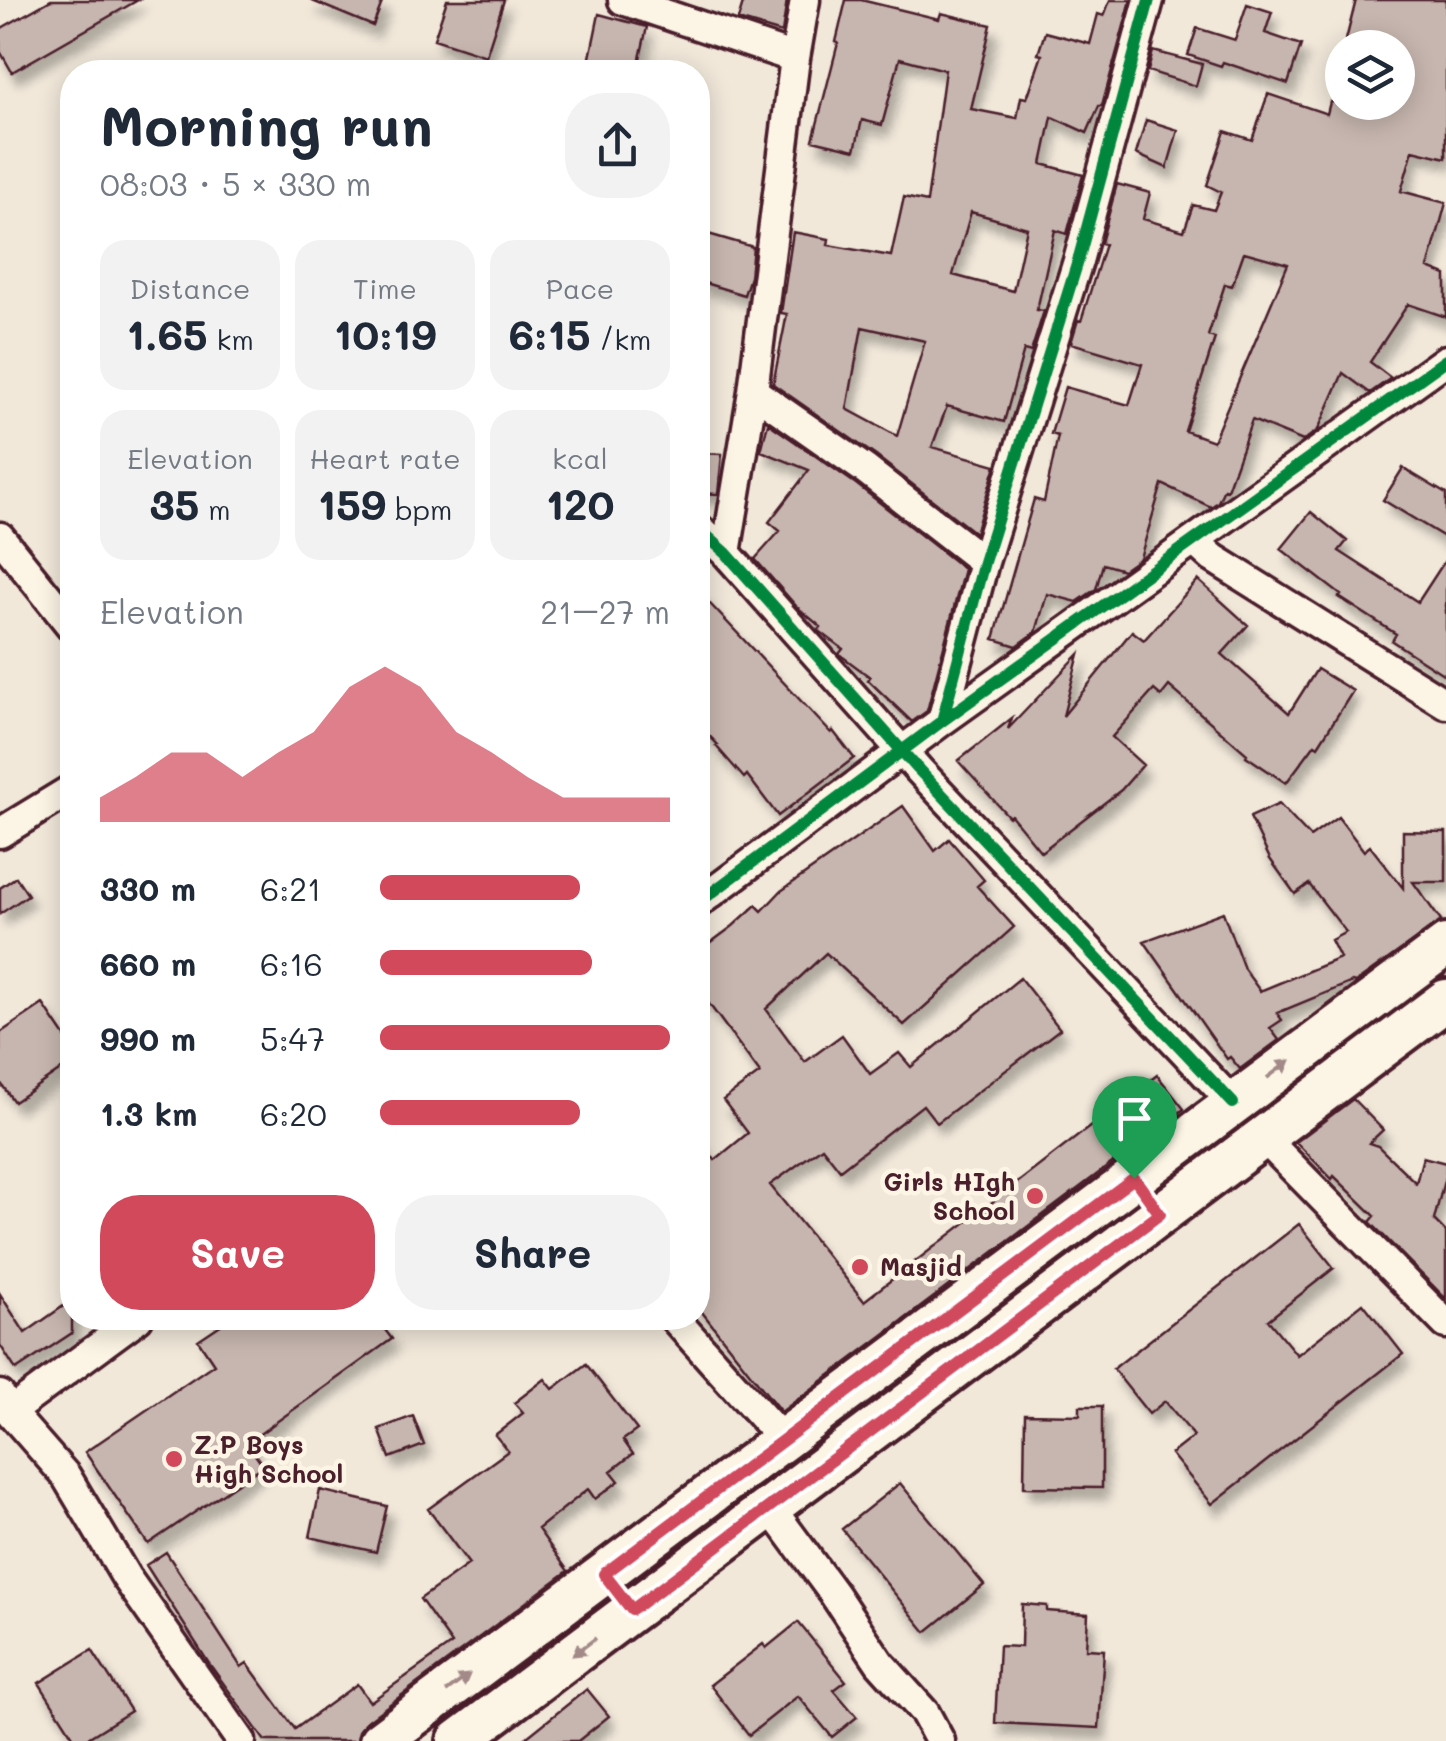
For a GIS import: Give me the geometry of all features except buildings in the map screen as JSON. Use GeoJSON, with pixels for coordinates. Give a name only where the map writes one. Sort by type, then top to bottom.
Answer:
{"type":"FeatureCollection","features":[{"type":"Feature","properties":{"kind":"main road"},"geometry":{"type":"LineString","coordinates":[[380,1741],[1446,945]]}},
{"type":"Feature","properties":{"kind":"main road"},"geometry":{"type":"LineString","coordinates":[[458,1741],[1446,1000]]}},
{"type":"Feature","properties":{"kind":"main road"},"geometry":{"type":"LineString","coordinates":[[1134,1178],[1160,1214]]}},
{"type":"Feature","properties":{"kind":"main road"},"geometry":{"type":"LineString","coordinates":[[604,1574],[632,1610]]}},
{"type":"Feature","properties":{"kind":"street"},"geometry":{"type":"LineString","coordinates":[[623,0],[795,58]]}},
{"type":"Feature","properties":{"kind":"street"},"geometry":{"type":"LineString","coordinates":[[726,553],[753,391],[805,0]]}},
{"type":"Feature","properties":{"kind":"street"},"geometry":{"type":"LineString","coordinates":[[942,721],[984,562],[1078,261],[1149,0]]}},
{"type":"Feature","properties":{"kind":"street"},"geometry":{"type":"LineString","coordinates":[[710,894],[942,721],[1446,360]]}},
{"type":"Feature","properties":{"kind":"street"},"geometry":{"type":"LineString","coordinates":[[753,391],[866,470],[984,562]]}},
{"type":"Feature","properties":{"kind":"street"},"geometry":{"type":"LineString","coordinates":[[0,537],[60,613]]}},
{"type":"Feature","properties":{"kind":"street"},"geometry":{"type":"LineString","coordinates":[[710,539],[918,769],[1233,1103]]}},
{"type":"Feature","properties":{"kind":"street"},"geometry":{"type":"LineString","coordinates":[[1194,542],[1446,704]]}},
{"type":"Feature","properties":{"kind":"street"},"geometry":{"type":"LineString","coordinates":[[0,833],[60,796]]}},
{"type":"Feature","properties":{"kind":"street"},"geometry":{"type":"LineString","coordinates":[[1263,1136],[1446,1324]]}},
{"type":"Feature","properties":{"kind":"street"},"geometry":{"type":"LineString","coordinates":[[119,1330],[5,1403],[66,1476],[126,1577],[241,1741]]}},
{"type":"Feature","properties":{"kind":"street"},"geometry":{"type":"LineString","coordinates":[[685,1330],[783,1440]]}},
{"type":"Feature","properties":{"kind":"street"},"geometry":{"type":"LineString","coordinates":[[770,1507],[880,1664],[925,1713],[940,1741]]}},
{"type":"Feature","properties":{"kind":"cycle path"},"geometry":{"type":"LineString","coordinates":[[942,721],[984,562],[1078,261],[1149,0]]}},
{"type":"Feature","properties":{"kind":"cycle path"},"geometry":{"type":"LineString","coordinates":[[710,894],[942,721],[1446,360]]}},
{"type":"Feature","properties":{"kind":"cycle path"},"geometry":{"type":"LineString","coordinates":[[710,539],[918,769],[1233,1103]]}},
{"type":"Feature","properties":{"kind":"place","name":"Girls HIgh School"},"geometry":{"type":"Point","coordinates":[1035,1196]}},
{"type":"Feature","properties":{"kind":"place","name":"Masjid"},"geometry":{"type":"Point","coordinates":[860,1267]}},
{"type":"Feature","properties":{"kind":"place","name":"Z.P Boys High School"},"geometry":{"type":"Point","coordinates":[174,1459]}},
{"type":"Feature","properties":{"kind":"route"},"geometry":{"type":"LineString","coordinates":[[1134,1178],[1160,1214],[632,1610],[604,1574],[1134,1178]]}}]}
